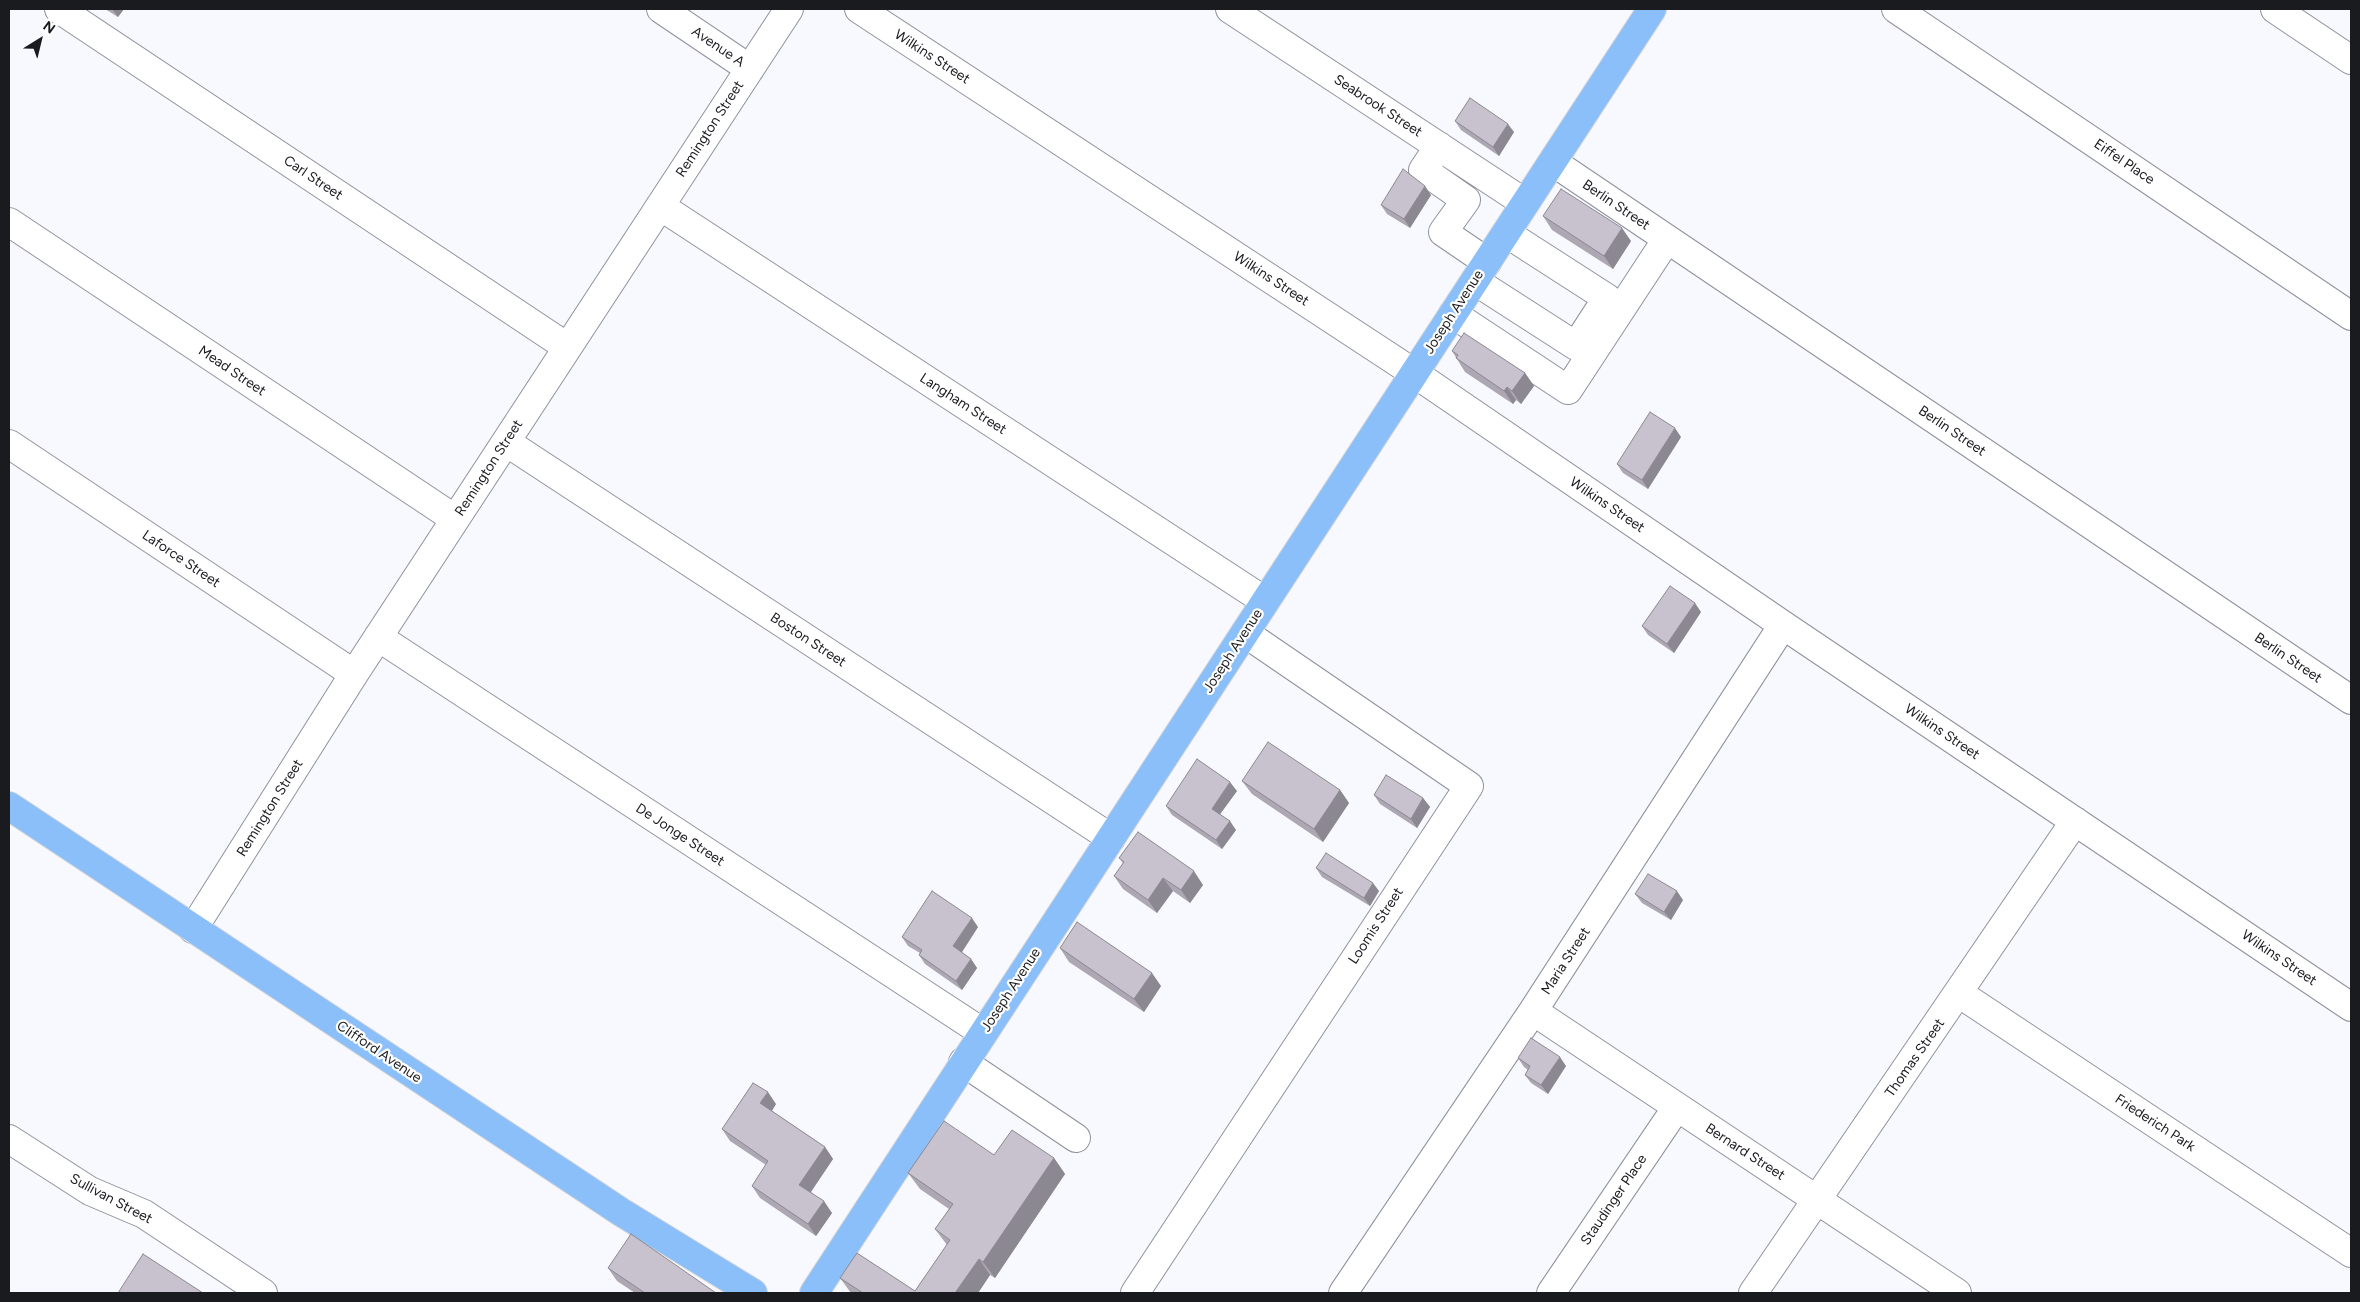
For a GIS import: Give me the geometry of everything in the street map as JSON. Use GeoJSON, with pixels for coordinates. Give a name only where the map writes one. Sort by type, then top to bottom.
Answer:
{"type":"FeatureCollection","features":[{"type":"Feature","properties":{"kind":"main road","name":"Joseph Avenue"},"geometry":{"type":"LineString","coordinates":[[814,1293],[982,1032],[1111,838],[1652,9]]}},
{"type":"Feature","properties":{"kind":"main road","name":"Clifford Avenue"},"geometry":{"type":"LineString","coordinates":[[9,806],[620,1212],[753,1293]]}},
{"type":"Feature","properties":{"kind":"street","name":"Carl Street"},"geometry":{"type":"LineString","coordinates":[[59,9],[568,347]]}},
{"type":"Feature","properties":{"kind":"street","name":"Avenue A"},"geometry":{"type":"LineString","coordinates":[[661,9],[750,69]]}},
{"type":"Feature","properties":{"kind":"street","name":"Remington Street"},"geometry":{"type":"LineString","coordinates":[[193,929],[354,674],[788,9]]}},
{"type":"Feature","properties":{"kind":"street","name":"Wilkins Street"},"geometry":{"type":"LineString","coordinates":[[859,9],[1414,373],[1783,625],[2351,1007]]}},
{"type":"Feature","properties":{"kind":"street","name":"Seabrook Street"},"geometry":{"type":"LineString","coordinates":[[1230,9],[1526,203]]}},
{"type":"Feature","properties":{"kind":"street","name":"Eiffel Place"},"geometry":{"type":"LineString","coordinates":[[1896,9],[2351,316]]}},
{"type":"Feature","properties":{"kind":"street"},"geometry":{"type":"LineString","coordinates":[[2275,9],[2351,60]]}},
{"type":"Feature","properties":{"kind":"street"},"geometry":{"type":"LineString","coordinates":[[1439,146],[1423,170],[1466,200],[1443,232],[1481,272],[1576,346],[1607,298],[1506,233]]}},
{"type":"Feature","properties":{"kind":"street","name":"Berlin Street"},"geometry":{"type":"LineString","coordinates":[[1553,162],[2351,700]]}},
{"type":"Feature","properties":{"kind":"street","name":"Langham Street"},"geometry":{"type":"LineString","coordinates":[[660,206],[1265,601]]}},
{"type":"Feature","properties":{"kind":"street","name":"Mead Street"},"geometry":{"type":"LineString","coordinates":[[9,222],[456,519]]}},
{"type":"Feature","properties":{"kind":"street"},"geometry":{"type":"LineString","coordinates":[[1453,314],[1568,390],[1667,239]]}},
{"type":"Feature","properties":{"kind":"street","name":"Boston Street"},"geometry":{"type":"LineString","coordinates":[[506,442],[1111,838]]}},
{"type":"Feature","properties":{"kind":"street","name":"Laforce Street"},"geometry":{"type":"LineString","coordinates":[[9,444],[354,674]]}},
{"type":"Feature","properties":{"kind":"street","name":"Maria Street"},"geometry":{"type":"LineString","coordinates":[[1343,1293],[1533,1011],[1783,625]]}},
{"type":"Feature","properties":{"kind":"street","name":"Loomis Street"},"geometry":{"type":"LineString","coordinates":[[1135,1293],[1469,786],[1245,633]]}},
{"type":"Feature","properties":{"kind":"street","name":"De Jonge Street"},"geometry":{"type":"LineString","coordinates":[[378,637],[982,1032]]}},
{"type":"Feature","properties":{"kind":"street","name":"Thomas Street"},"geometry":{"type":"LineString","coordinates":[[1753,1293],[1816,1199],[1960,994],[2075,821]]}},
{"type":"Feature","properties":{"kind":"street","name":"Friederich Park"},"geometry":{"type":"LineString","coordinates":[[1960,994],[2351,1253]]}},
{"type":"Feature","properties":{"kind":"street","name":"Bernard Street"},"geometry":{"type":"LineString","coordinates":[[1533,1011],[1957,1293]]}},
{"type":"Feature","properties":{"kind":"street"},"geometry":{"type":"LineString","coordinates":[[963,1062],[1076,1138]]}},
{"type":"Feature","properties":{"kind":"street","name":"Staudinger Place"},"geometry":{"type":"LineString","coordinates":[[1551,1293],[1677,1107]]}},
{"type":"Feature","properties":{"kind":"street","name":"Sullivan Street"},"geometry":{"type":"LineString","coordinates":[[9,1139],[90,1191],[144,1214],[263,1293]]}},
{"type":"Feature","properties":{"kind":"building"},"geometry":{"type":"Polygon","coordinates":[[[1470,98],[1508,124],[1493,147],[1455,121],[1470,98]]]}},
{"type":"Feature","properties":{"kind":"building"},"geometry":{"type":"Polygon","coordinates":[[[1403,169],[1425,186],[1404,219],[1381,205],[1403,169]]]}},
{"type":"Feature","properties":{"kind":"building"},"geometry":{"type":"Polygon","coordinates":[[[1561,189],[1622,228],[1604,256],[1543,216],[1561,189]]]}},
{"type":"Feature","properties":{"kind":"building"},"geometry":{"type":"Polygon","coordinates":[[[1464,333],[1525,373],[1512,391],[1507,387],[1504,391],[1456,358],[1458,355],[1452,351],[1464,333]]]}},
{"type":"Feature","properties":{"kind":"building"},"geometry":{"type":"Polygon","coordinates":[[[1650,412],[1675,428],[1642,480],[1617,464],[1650,412]]]}},
{"type":"Feature","properties":{"kind":"building"},"geometry":{"type":"Polygon","coordinates":[[[1670,586],[1695,603],[1667,644],[1642,626],[1670,586]]]}},
{"type":"Feature","properties":{"kind":"building"},"geometry":{"type":"Polygon","coordinates":[[[1268,742],[1340,790],[1314,829],[1242,781],[1268,742]]]}},
{"type":"Feature","properties":{"kind":"building"},"geometry":{"type":"Polygon","coordinates":[[[1197,759],[1230,782],[1212,809],[1230,821],[1216,840],[1166,806],[1197,759]]]}},
{"type":"Feature","properties":{"kind":"building"},"geometry":{"type":"Polygon","coordinates":[[[1386,775],[1423,798],[1411,819],[1374,795],[1386,775]]]}},
{"type":"Feature","properties":{"kind":"building"},"geometry":{"type":"Polygon","coordinates":[[[1138,832],[1194,871],[1181,890],[1163,878],[1148,900],[1114,876],[1124,862],[1119,858],[1138,832]]]}},
{"type":"Feature","properties":{"kind":"building"},"geometry":{"type":"Polygon","coordinates":[[[1326,853],[1373,883],[1364,898],[1316,868],[1326,853]]]}},
{"type":"Feature","properties":{"kind":"building"},"geometry":{"type":"Polygon","coordinates":[[[1648,874],[1677,891],[1664,912],[1635,894],[1648,874]]]}},
{"type":"Feature","properties":{"kind":"building"},"geometry":{"type":"Polygon","coordinates":[[[932,891],[972,918],[953,946],[971,959],[956,981],[919,955],[922,950],[902,937],[932,891]]]}},
{"type":"Feature","properties":{"kind":"building"},"geometry":{"type":"Polygon","coordinates":[[[1077,922],[1152,973],[1134,999],[1060,948],[1077,922]]]}},
{"type":"Feature","properties":{"kind":"building"},"geometry":{"type":"Polygon","coordinates":[[[1531,1038],[1560,1057],[1541,1085],[1525,1075],[1530,1066],[1518,1058],[1531,1038]]]}},
{"type":"Feature","properties":{"kind":"building"},"geometry":{"type":"Polygon","coordinates":[[[753,1083],[768,1092],[760,1103],[825,1147],[799,1185],[824,1201],[808,1224],[752,1186],[768,1161],[722,1129],[753,1083]]]}},
{"type":"Feature","properties":{"kind":"building"},"geometry":{"type":"Polygon","coordinates":[[[944,1121],[994,1155],[1012,1130],[1054,1158],[983,1262],[979,1259],[955,1293],[863,1293],[840,1278],[857,1253],[915,1291],[950,1240],[935,1229],[953,1204],[908,1173],[944,1121]]]}},
{"type":"Feature","properties":{"kind":"building"},"geometry":{"type":"Polygon","coordinates":[[[631,1234],[716,1293],[645,1293],[608,1268],[631,1234]]]}},
{"type":"Feature","properties":{"kind":"building"},"geometry":{"type":"Polygon","coordinates":[[[143,1254],[203,1293],[118,1293],[143,1254]]]}}]}
